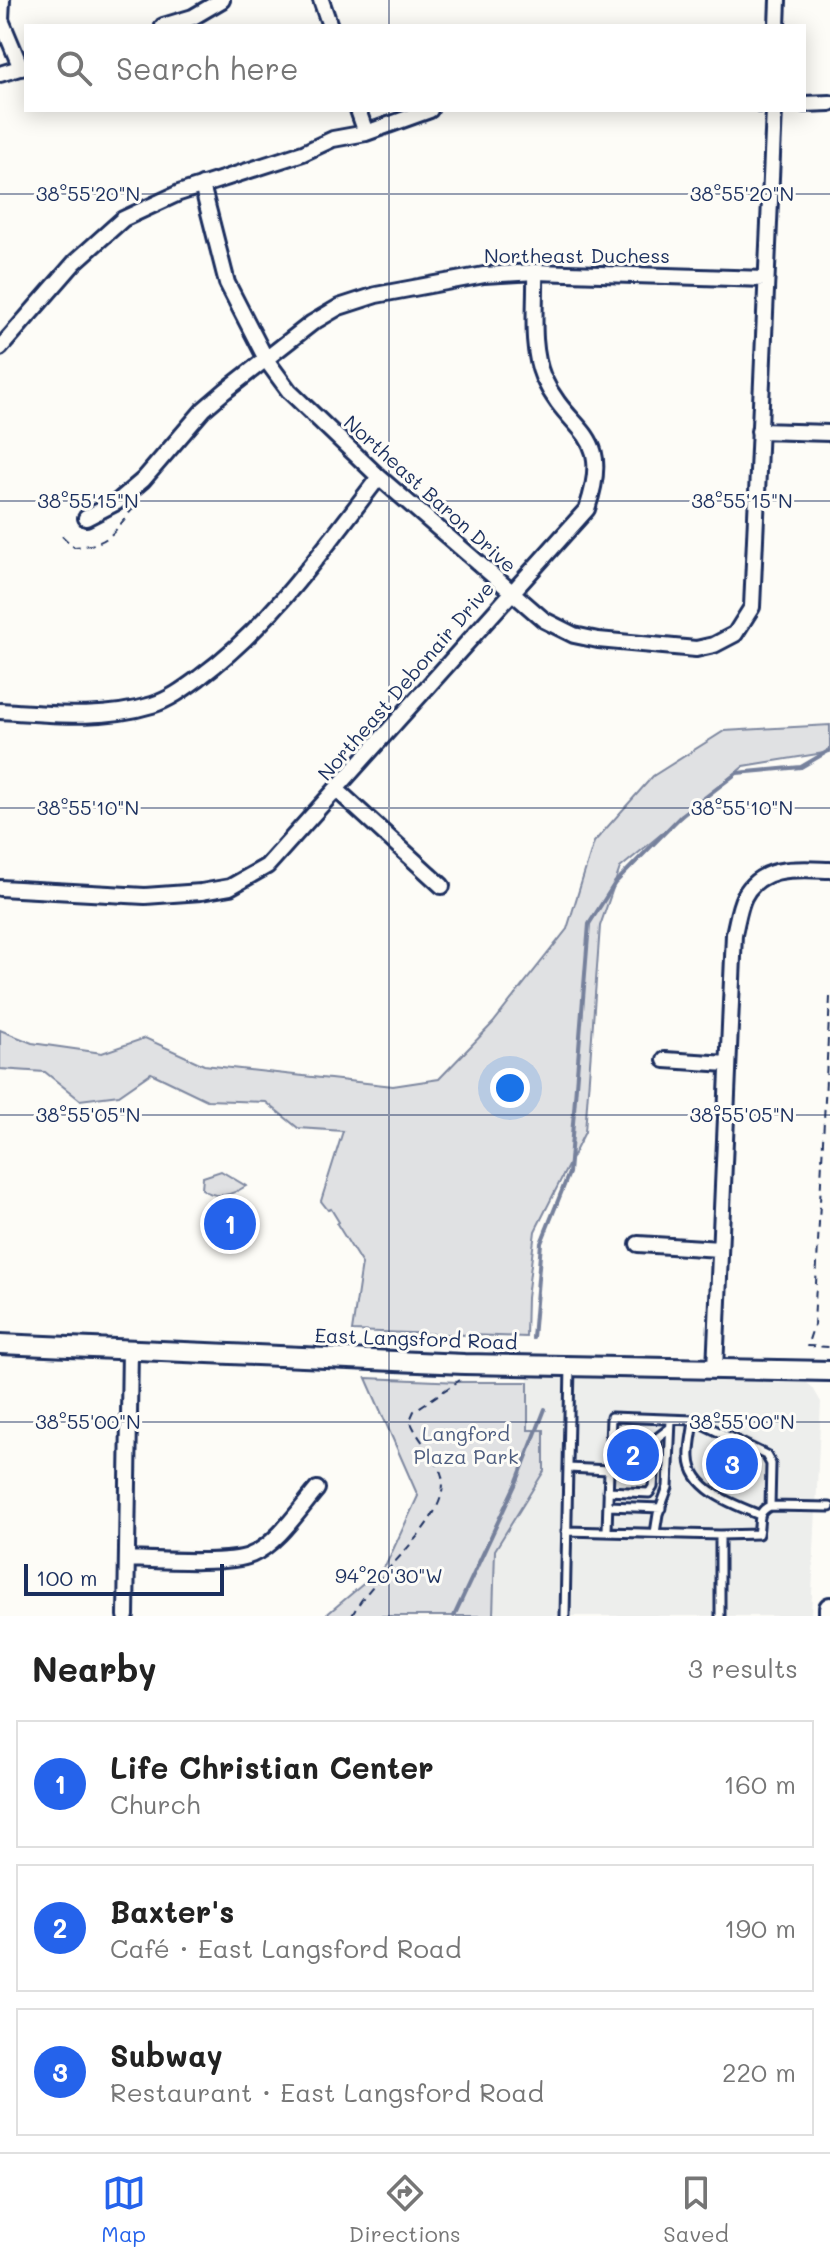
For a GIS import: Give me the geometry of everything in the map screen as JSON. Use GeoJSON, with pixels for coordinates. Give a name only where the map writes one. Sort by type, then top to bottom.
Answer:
{"type":"FeatureCollection","features":[{"type":"Feature","properties":{"kind":"main road"},"geometry":{"type":"LineString","coordinates":[[830,1608],[830,1616]]}},
{"type":"Feature","properties":{"kind":"street"},"geometry":{"type":"LineString","coordinates":[[0,74],[23,67],[1,20],[2,0]]}},
{"type":"Feature","properties":{"kind":"street"},"geometry":{"type":"LineString","coordinates":[[170,24],[193,17],[222,0]]}},
{"type":"Feature","properties":{"kind":"street"},"geometry":{"type":"LineString","coordinates":[[321,0],[329,24]]}},
{"type":"Feature","properties":{"kind":"street"},"geometry":{"type":"LineString","coordinates":[[777,24],[778,0]]}},
{"type":"Feature","properties":{"kind":"street"},"geometry":{"type":"LineString","coordinates":[[806,104],[830,103]]}},
{"type":"Feature","properties":{"kind":"street"},"geometry":{"type":"LineString","coordinates":[[359,112],[366,133]]}},
{"type":"Feature","properties":{"kind":"street"},"geometry":{"type":"LineString","coordinates":[[0,348],[75,262],[123,219],[202,185],[303,153],[333,139],[366,133],[424,112]]}},
{"type":"Feature","properties":{"kind":"street"},"geometry":{"type":"LineString","coordinates":[[774,112],[759,431],[830,433]]}},
{"type":"Feature","properties":{"kind":"street","name":"Northeast Baron Drive"},"geometry":{"type":"LineString","coordinates":[[202,185],[227,283],[267,361],[289,391],[379,477],[510,592],[544,620],[574,635],[696,649],[714,645],[735,634],[752,607],[759,431]]}},
{"type":"Feature","properties":{"kind":"street","name":"Northeast Duchess"},"geometry":{"type":"LineString","coordinates":[[86,518],[117,502],[143,480],[204,409],[312,323],[339,307],[376,295],[447,280],[535,272],[766,279]]}},
{"type":"Feature","properties":{"kind":"street","name":"Northeast Debonair Drive"},"geometry":{"type":"LineString","coordinates":[[0,888],[145,896],[201,892],[230,887],[267,866],[587,509],[595,484],[595,452],[543,377],[537,350],[535,272]]}},
{"type":"Feature","properties":{"kind":"street"},"geometry":{"type":"LineString","coordinates":[[0,711],[79,715],[116,713],[156,704],[183,689],[219,663],[275,610],[379,477]]}},
{"type":"Feature","properties":{"kind":"street"},"geometry":{"type":"LineString","coordinates":[[337,790],[442,886]]}},
{"type":"Feature","properties":{"kind":"street"},"geometry":{"type":"LineString","coordinates":[[715,1369],[734,934],[745,896],[768,872],[830,870]]}},
{"type":"Feature","properties":{"kind":"street"},"geometry":{"type":"LineString","coordinates":[[665,1060],[728,1064]]}},
{"type":"Feature","properties":{"kind":"street"},"geometry":{"type":"LineString","coordinates":[[638,1244],[720,1249]]}},
{"type":"Feature","properties":{"kind":"street","name":"East Langsford Road"},"geometry":{"type":"LineString","coordinates":[[0,1344],[464,1364],[830,1371]]}},
{"type":"Feature","properties":{"kind":"street"},"geometry":{"type":"LineString","coordinates":[[126,1616],[130,1349]]}},
{"type":"Feature","properties":{"kind":"street"},"geometry":{"type":"LineString","coordinates":[[127,1559],[213,1560],[251,1555],[280,1533],[317,1489]]}},
{"type":"Feature","properties":{"kind":"lane"},"geometry":{"type":"LineString","coordinates":[[565,1616],[570,1366]]}},
{"type":"Feature","properties":{"kind":"lane"},"geometry":{"type":"LineString","coordinates":[[607,1531],[611,1417],[670,1424],[694,1420],[766,1455],[771,1464],[770,1506]]}},
{"type":"Feature","properties":{"kind":"lane"},"geometry":{"type":"LineString","coordinates":[[694,1420],[690,1458],[692,1470],[720,1498],[760,1515]]}},
{"type":"Feature","properties":{"kind":"lane"},"geometry":{"type":"LineString","coordinates":[[608,1491],[649,1493],[653,1487],[657,1438],[670,1424]]}},
{"type":"Feature","properties":{"kind":"lane"},"geometry":{"type":"LineString","coordinates":[[655,1533],[668,1487],[670,1424]]}},
{"type":"Feature","properties":{"kind":"lane"},"geometry":{"type":"LineString","coordinates":[[568,1468],[609,1470]]}},
{"type":"Feature","properties":{"kind":"lane"},"geometry":{"type":"LineString","coordinates":[[608,1506],[661,1508]]}},
{"type":"Feature","properties":{"kind":"lane"},"geometry":{"type":"LineString","coordinates":[[566,1531],[758,1534],[762,1510],[770,1506],[830,1507]]}},
{"type":"Feature","properties":{"kind":"lane"},"geometry":{"type":"LineString","coordinates":[[720,1535],[720,1616]]}},
{"type":"Feature","properties":{"kind":"path"},"geometry":{"type":"LineString","coordinates":[[830,997],[814,1325],[807,1346],[830,1347]]}},
{"type":"Feature","properties":{"kind":"path"},"geometry":{"type":"LineString","coordinates":[[352,1616],[365,1595],[400,1559],[433,1515],[443,1493],[441,1474],[414,1432],[410,1420],[414,1411],[460,1382],[464,1364]]}},
{"type":"Feature","properties":{"kind":"shaded area"},"geometry":{"type":"Polygon","coordinates":[[[528,1374],[806,1382],[821,1402],[811,1616],[493,1616],[495,1550],[544,1471],[528,1430],[528,1374]]]}},
{"type":"Feature","properties":{"kind":"green space"},"geometry":{"type":"Polygon","coordinates":[[[830,725],[830,752],[744,766],[620,868],[600,926],[585,1132],[535,1231],[526,1337],[352,1331],[362,1264],[331,1209],[328,1210],[321,1201],[343,1131],[298,1128],[266,1102],[207,1100],[151,1073],[119,1095],[80,1100],[45,1072],[0,1069],[0,1030],[32,1043],[102,1053],[145,1038],[204,1065],[393,1086],[439,1079],[493,1023],[567,929],[594,842],[653,776],[724,731],[830,725]]]}},
{"type":"Feature","properties":{"kind":"green space"},"geometry":{"type":"Polygon","coordinates":[[[221,1171],[246,1186],[224,1195],[202,1189],[203,1177],[221,1171]]]}},
{"type":"Feature","properties":{"kind":"green space","name":"Langford Plaza Park"},"geometry":{"type":"Polygon","coordinates":[[[366,1378],[528,1382],[528,1430],[544,1430],[544,1471],[495,1550],[493,1616],[325,1616],[386,1565],[418,1496],[366,1378]]]}},
{"type":"Feature","properties":{"kind":"waterway"},"geometry":{"type":"LineString","coordinates":[[533,1338],[541,1243],[569,1173],[589,924],[615,883],[682,815],[737,773],[801,767],[830,750]]}},
{"type":"Feature","properties":{"kind":"waterway"},"geometry":{"type":"LineString","coordinates":[[454,1616],[517,1481],[545,1409]]}},
{"type":"Feature","properties":{"kind":"place","name":"Life Christian Center"},"geometry":{"type":"Point","coordinates":[230,1224]}},
{"type":"Feature","properties":{"kind":"place","name":"Baxter's"},"geometry":{"type":"Point","coordinates":[633,1455]}},
{"type":"Feature","properties":{"kind":"place","name":"Subway"},"geometry":{"type":"Point","coordinates":[732,1464]}}]}
